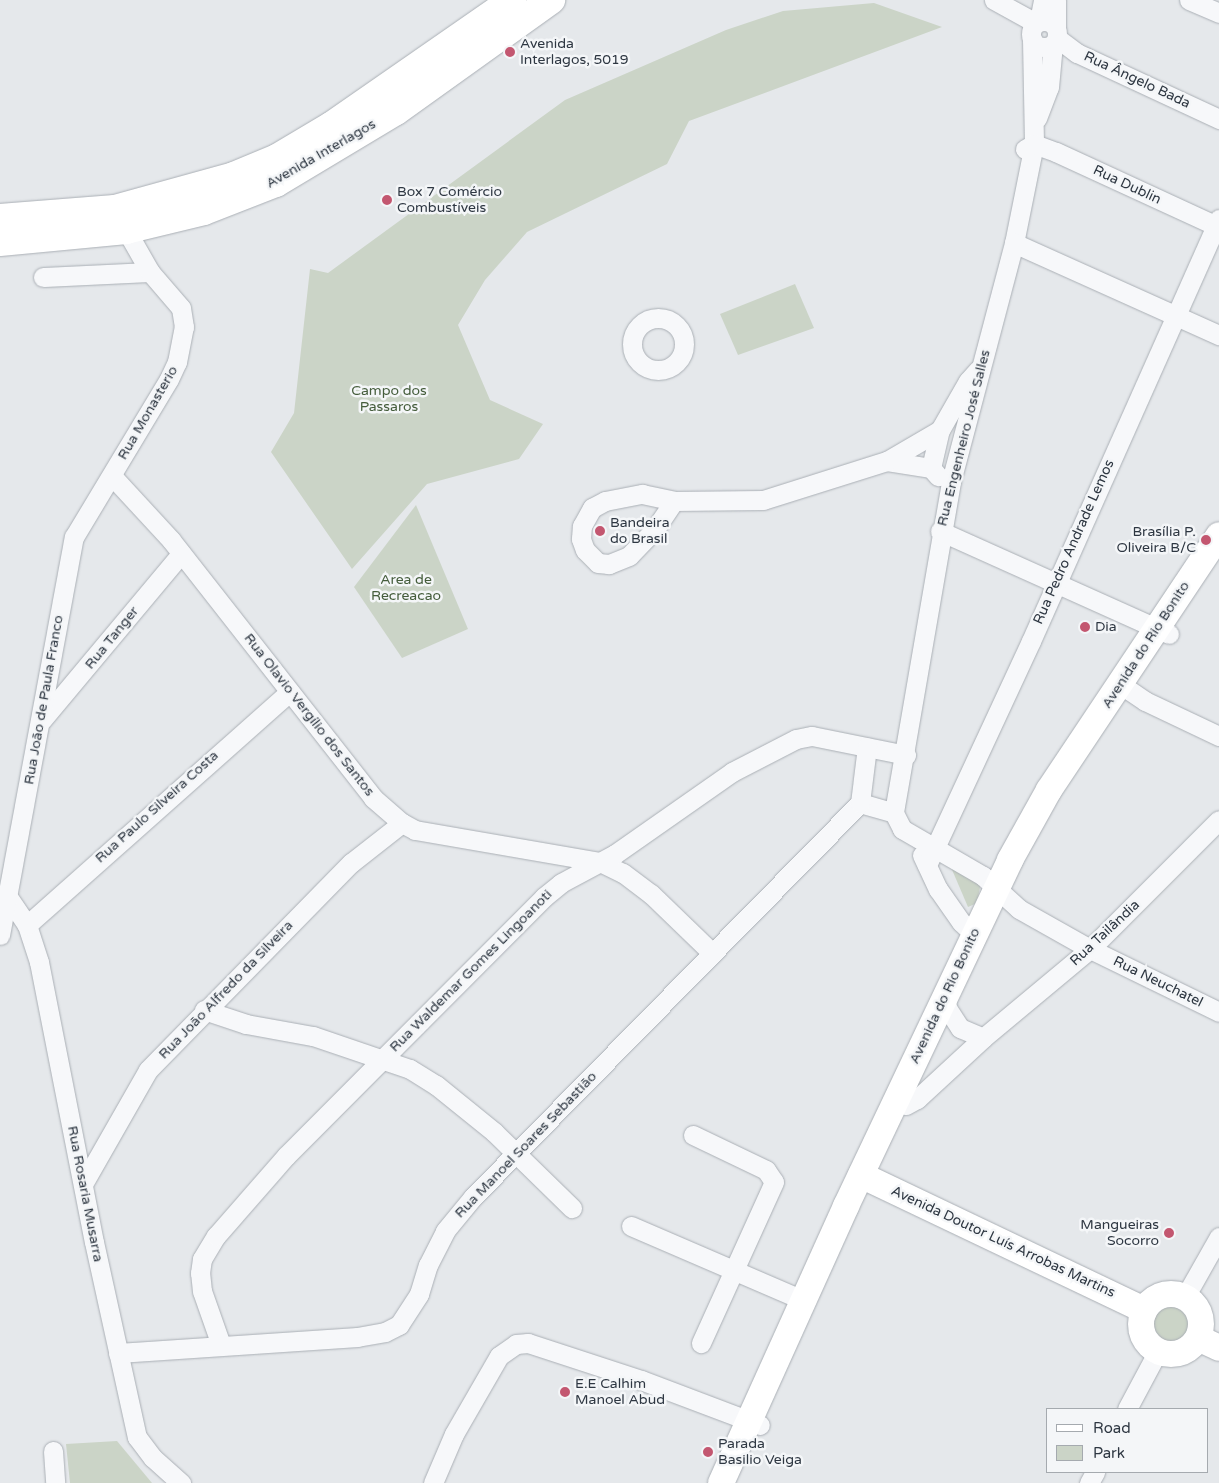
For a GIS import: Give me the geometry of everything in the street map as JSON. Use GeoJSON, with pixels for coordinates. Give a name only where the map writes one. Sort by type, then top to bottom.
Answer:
{"type":"FeatureCollection","features":[{"type":"Feature","properties":{"kind":"main road","name":"Avenida Interlagos"},"geometry":{"type":"LineString","coordinates":[[0,218],[115,209],[234,176],[277,158],[332,126],[512,0]]}},
{"type":"Feature","properties":{"kind":"main road","name":"Avenida Interlagos"},"geometry":{"type":"LineString","coordinates":[[0,242],[126,230],[204,211],[276,183],[396,111],[551,0]]}},
{"type":"Feature","properties":{"kind":"main road","name":"Avenida do Rio Bonito"},"geometry":{"type":"LineString","coordinates":[[721,1483],[754,1423],[948,1004],[1002,893],[1036,812],[1125,688],[1163,631],[1219,535]]}},
{"type":"Feature","properties":{"kind":"main road","name":"Avenida do Rio Bonito"},"geometry":{"type":"LineString","coordinates":[[1163,631],[1219,560]]}},
{"type":"Feature","properties":{"kind":"main road","name":"Avenida do Rio Bonito"},"geometry":{"type":"LineString","coordinates":[[734,1483],[754,1423],[803,1300],[906,1105],[948,1004],[974,934],[1002,893]]}},
{"type":"Feature","properties":{"kind":"main road","name":"Avenida Doutor Luís Arrobas Martins"},"geometry":{"type":"LineString","coordinates":[[867,1178],[1144,1310]]}},
{"type":"Feature","properties":{"kind":"main road"},"geometry":{"type":"LineString","coordinates":[[1176,1294],[1185,1297],[1198,1310],[1209,1343],[1192,1346],[1176,1354],[1158,1351],[1144,1337],[1141,1319],[1144,1310],[1158,1297],[1176,1294]]}},
{"type":"Feature","properties":{"kind":"street","name":"Rua Ângelo Bada"},"geometry":{"type":"LineString","coordinates":[[994,0],[1077,53],[1219,119]]}},
{"type":"Feature","properties":{"kind":"street","name":"Rua Engenheiro José Salles"},"geometry":{"type":"LineString","coordinates":[[894,813],[906,755],[940,531],[950,482],[983,365],[1014,243],[1013,217],[1027,148],[1049,87],[1043,0]]}},
{"type":"Feature","properties":{"kind":"street","name":"Rua Engenheiro José Salles"},"geometry":{"type":"LineString","coordinates":[[1045,32],[1056,0]]}},
{"type":"Feature","properties":{"kind":"street"},"geometry":{"type":"LineString","coordinates":[[1189,0],[1219,13]]}},
{"type":"Feature","properties":{"kind":"street","name":"Rua Dublin"},"geometry":{"type":"LineString","coordinates":[[1027,148],[1218,224]]}},
{"type":"Feature","properties":{"kind":"street","name":"Rua Pedro Andrade Lemos"},"geometry":{"type":"LineString","coordinates":[[931,856],[1175,315],[1218,224]]}},
{"type":"Feature","properties":{"kind":"street","name":"Rua Monasterio"},"geometry":{"type":"LineString","coordinates":[[112,476],[170,379],[177,362],[184,328],[181,308],[150,272],[126,230]]}},
{"type":"Feature","properties":{"kind":"street"},"geometry":{"type":"LineString","coordinates":[[1014,243],[1219,335]]}},
{"type":"Feature","properties":{"kind":"street"},"geometry":{"type":"LineString","coordinates":[[43,276],[150,272]]}},
{"type":"Feature","properties":{"kind":"street"},"geometry":{"type":"LineString","coordinates":[[931,468],[940,430],[968,381],[983,365]]}},
{"type":"Feature","properties":{"kind":"street"},"geometry":{"type":"LineString","coordinates":[[674,501],[655,529],[629,556],[609,564],[598,563],[585,550],[581,539],[582,526],[592,508],[605,501],[642,494],[674,501],[762,500],[887,461],[940,430]]}},
{"type":"Feature","properties":{"kind":"street"},"geometry":{"type":"LineString","coordinates":[[887,461],[931,468],[956,462]]}},
{"type":"Feature","properties":{"kind":"street"},"geometry":{"type":"LineString","coordinates":[[931,468],[941,479],[950,482]]}},
{"type":"Feature","properties":{"kind":"street","name":"Rua Olavio Vergílio dos Santos"},"geometry":{"type":"LineString","coordinates":[[112,476],[181,554],[373,798],[402,823],[423,831],[600,862],[623,873],[651,894],[712,953]]}},
{"type":"Feature","properties":{"kind":"street","name":"Rua João de Paula Franco"},"geometry":{"type":"LineString","coordinates":[[0,935],[6,894],[42,720],[74,537],[112,476]]}},
{"type":"Feature","properties":{"kind":"street"},"geometry":{"type":"LineString","coordinates":[[940,531],[1056,581],[1163,631]]}},
{"type":"Feature","properties":{"kind":"street","name":"Rua Tanger"},"geometry":{"type":"LineString","coordinates":[[42,720],[181,554]]}},
{"type":"Feature","properties":{"kind":"street"},"geometry":{"type":"LineString","coordinates":[[1125,688],[1219,736]]}},
{"type":"Feature","properties":{"kind":"street","name":"Rua Paulo Silveira Costa"},"geometry":{"type":"LineString","coordinates":[[27,925],[290,692]]}},
{"type":"Feature","properties":{"kind":"street","name":"Rua Waldemar Gomes Lingoanoti"},"geometry":{"type":"LineString","coordinates":[[221,1344],[202,1290],[202,1259],[243,1202],[383,1058],[544,897],[561,883],[600,862],[732,772],[796,738],[812,736],[906,755]]}},
{"type":"Feature","properties":{"kind":"street"},"geometry":{"type":"LineString","coordinates":[[867,747],[860,803],[894,813],[902,829],[914,838],[931,856],[952,909],[974,934]]}},
{"type":"Feature","properties":{"kind":"street","name":"Rua Manoel Soares Sebastião"},"geometry":{"type":"LineString","coordinates":[[118,1353],[221,1344],[357,1337],[385,1332],[399,1325],[419,1294],[428,1265],[445,1231],[473,1197],[860,803]]}},
{"type":"Feature","properties":{"kind":"street","name":"Rua Tailândia"},"geometry":{"type":"LineString","coordinates":[[906,1105],[917,1099],[983,1038],[1090,949],[1219,820]]}},
{"type":"Feature","properties":{"kind":"street","name":"Rua João Alfredo da Silveira"},"geometry":{"type":"LineString","coordinates":[[83,1184],[148,1070],[204,1010],[351,863],[402,823]]}},
{"type":"Feature","properties":{"kind":"street","name":"Rua Neuchatel"},"geometry":{"type":"LineString","coordinates":[[931,856],[1002,893],[1019,909],[1090,949],[1219,1012]]}},
{"type":"Feature","properties":{"kind":"street","name":"Rua Rosaria Musarra"},"geometry":{"type":"LineString","coordinates":[[6,894],[27,925],[39,962],[118,1353],[138,1437],[153,1458],[181,1483]]}},
{"type":"Feature","properties":{"kind":"street"},"geometry":{"type":"LineString","coordinates":[[948,1004],[960,1028],[983,1038]]}},
{"type":"Feature","properties":{"kind":"street"},"geometry":{"type":"LineString","coordinates":[[204,1010],[246,1024],[313,1036],[383,1058],[436,1085],[517,1152],[572,1208]]}},
{"type":"Feature","properties":{"kind":"street"},"geometry":{"type":"LineString","coordinates":[[693,1135],[766,1170],[774,1182],[736,1270],[701,1343]]}},
{"type":"Feature","properties":{"kind":"street"},"geometry":{"type":"LineString","coordinates":[[631,1226],[803,1300]]}},
{"type":"Feature","properties":{"kind":"street"},"geometry":{"type":"LineString","coordinates":[[1185,1297],[1219,1237]]}},
{"type":"Feature","properties":{"kind":"street"},"geometry":{"type":"LineString","coordinates":[[433,1483],[454,1434],[499,1356],[516,1344],[528,1343],[641,1380],[754,1423]]}},
{"type":"Feature","properties":{"kind":"street"},"geometry":{"type":"LineString","coordinates":[[1128,1408],[1158,1351]]}},
{"type":"Feature","properties":{"kind":"street"},"geometry":{"type":"LineString","coordinates":[[53,1451],[55,1483]]}},
{"type":"Feature","properties":{"kind":"green space","name":"Campo dos Passaros"},"geometry":{"type":"Polygon","coordinates":[[[874,3],[942,27],[689,121],[667,164],[527,232],[485,280],[458,325],[490,400],[543,424],[519,459],[427,484],[352,569],[271,452],[294,413],[310,269],[328,273],[565,100],[726,30],[783,11],[874,3]]]}},
{"type":"Feature","properties":{"kind":"green space"},"geometry":{"type":"Polygon","coordinates":[[[795,284],[814,328],[738,355],[720,314],[795,284]]]}},
{"type":"Feature","properties":{"kind":"green space","name":"Area de Recreacao"},"geometry":{"type":"Polygon","coordinates":[[[416,505],[468,629],[402,658],[354,587],[416,505]]]}},
{"type":"Feature","properties":{"kind":"green space"},"geometry":{"type":"Polygon","coordinates":[[[947,858],[981,882],[977,903],[968,907],[947,858]]]}},
{"type":"Feature","properties":{"kind":"green space"},"geometry":{"type":"Polygon","coordinates":[[[1171,1302],[1183,1306],[1189,1312],[1193,1324],[1189,1336],[1183,1342],[1171,1346],[1159,1342],[1153,1336],[1149,1324],[1153,1312],[1159,1306],[1171,1302]]]}},
{"type":"Feature","properties":{"kind":"green space"},"geometry":{"type":"Polygon","coordinates":[[[117,1441],[152,1483],[70,1483],[66,1444],[117,1441]]]}},
{"type":"Feature","properties":{"kind":"place","name":"Avenida Interlagos, 5019"},"geometry":{"type":"Point","coordinates":[510,52]}},
{"type":"Feature","properties":{"kind":"place","name":"Box 7 Comércio Combustíveis"},"geometry":{"type":"Point","coordinates":[387,200]}},
{"type":"Feature","properties":{"kind":"place","name":"Bandeira do Brasil"},"geometry":{"type":"Point","coordinates":[600,531]}},
{"type":"Feature","properties":{"kind":"place","name":"Brasília P. Oliveira B/C"},"geometry":{"type":"Point","coordinates":[1206,540]}},
{"type":"Feature","properties":{"kind":"place","name":"Dia"},"geometry":{"type":"Point","coordinates":[1085,627]}},
{"type":"Feature","properties":{"kind":"place","name":"Mangueiras Socorro"},"geometry":{"type":"Point","coordinates":[1169,1233]}},
{"type":"Feature","properties":{"kind":"place","name":"E.E Calhim Manoel Abud"},"geometry":{"type":"Point","coordinates":[565,1392]}},
{"type":"Feature","properties":{"kind":"place","name":"Parada Basilio Veiga"},"geometry":{"type":"Point","coordinates":[708,1452]}}]}
